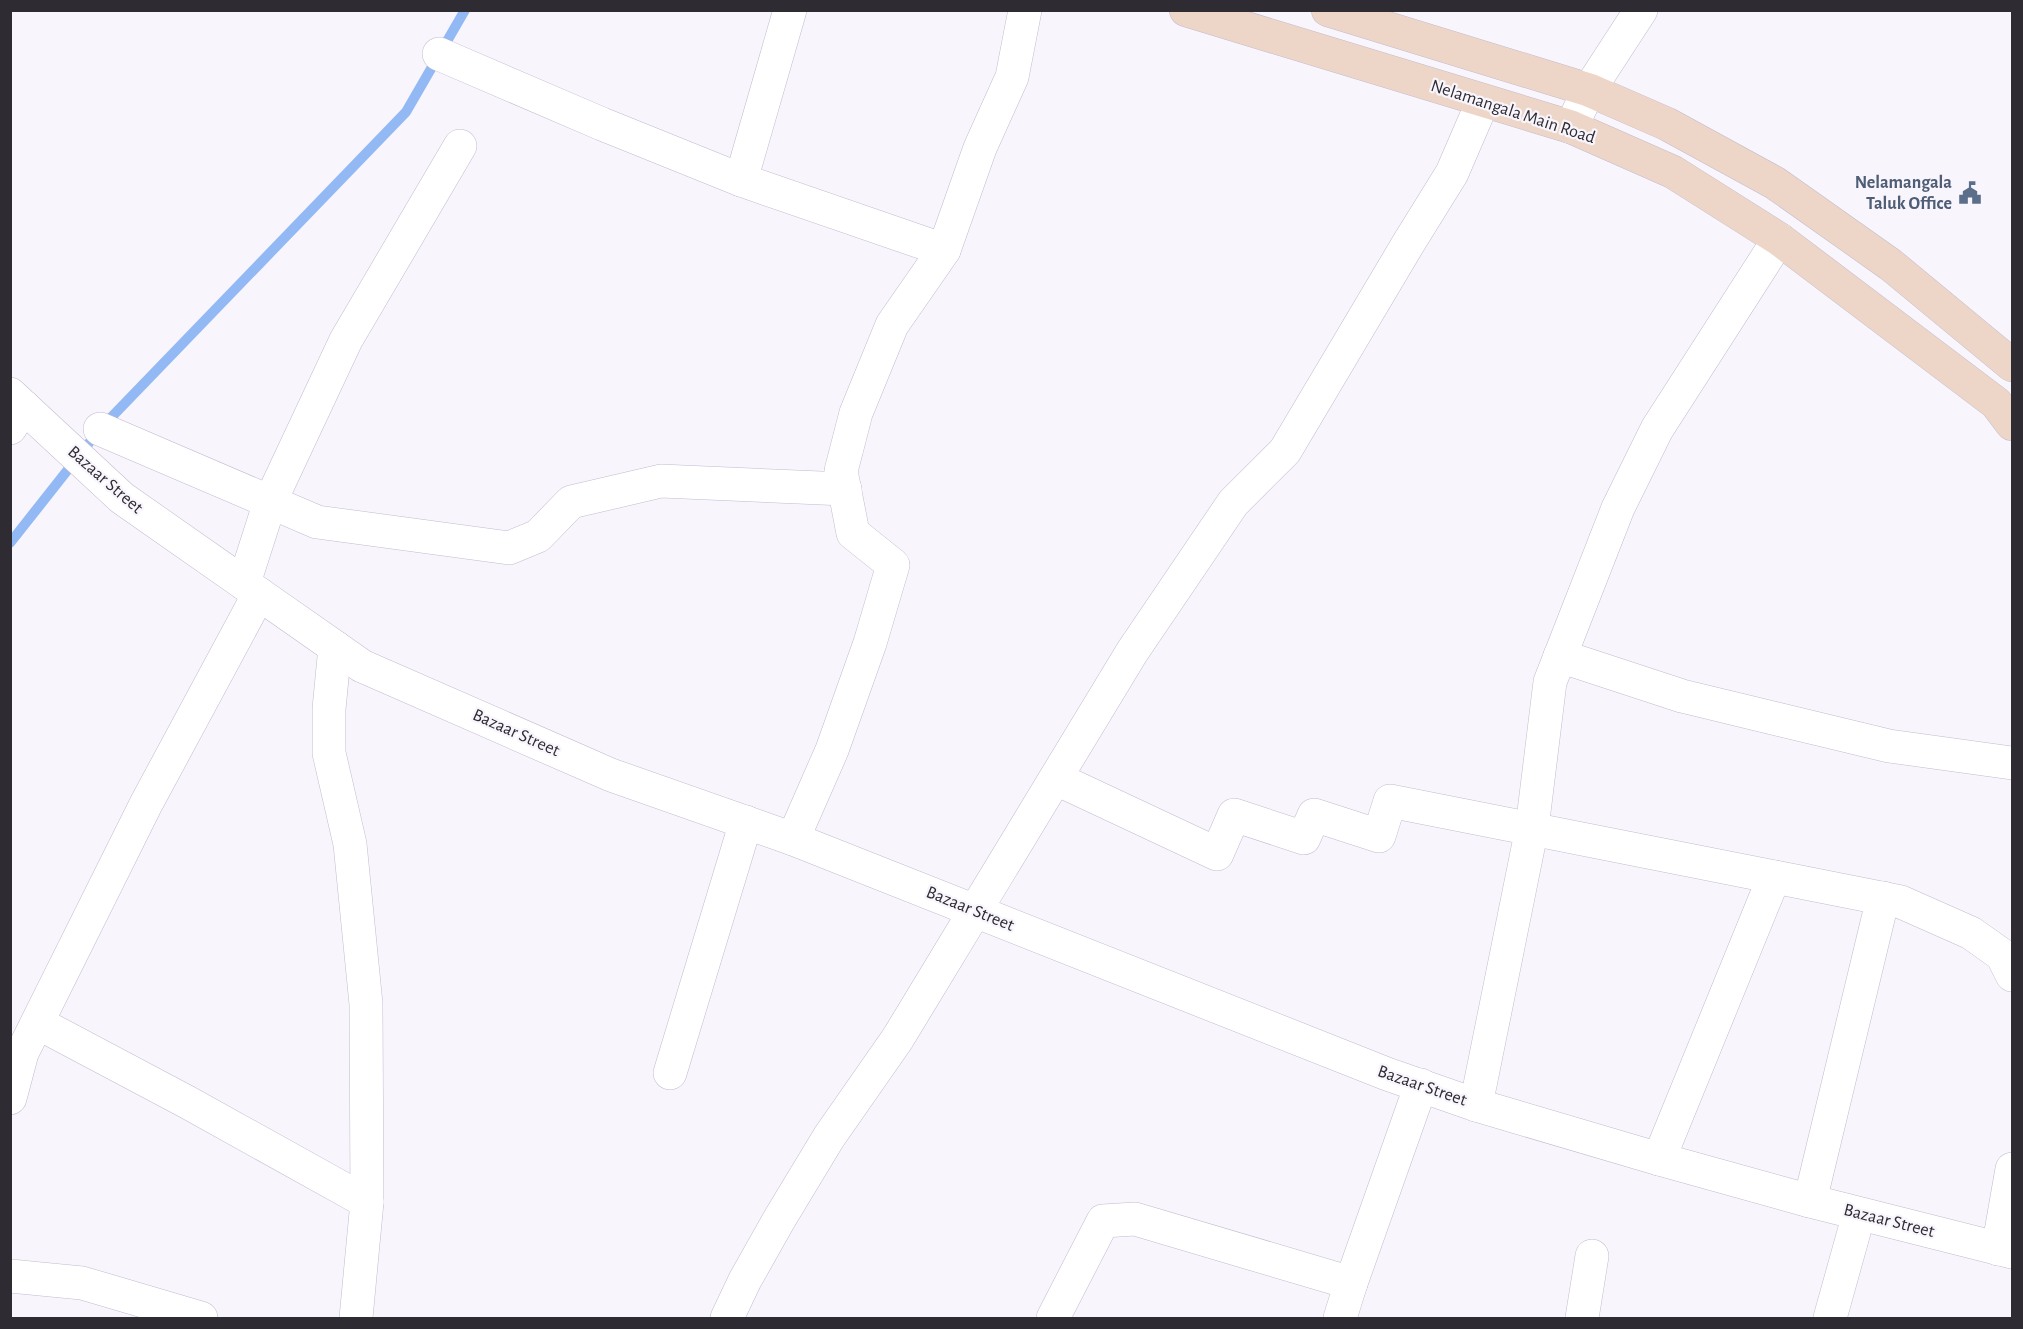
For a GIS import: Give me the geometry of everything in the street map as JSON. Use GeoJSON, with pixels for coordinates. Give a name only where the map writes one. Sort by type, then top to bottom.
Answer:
{"type":"FeatureCollection","features":[{"type":"Feature","properties":{"kind":"main road","name":"Nelamangala Main Road"},"geometry":{"type":"LineString","coordinates":[[1186,10],[1571,128],[1673,172],[1779,239],[1996,404],[2013,424]]}},
{"type":"Feature","properties":{"kind":"main road"},"geometry":{"type":"LineString","coordinates":[[1328,10],[1589,90],[1667,124],[1775,183],[1892,265],[2013,365]]}},
{"type":"Feature","properties":{"kind":"street"},"geometry":{"type":"LineString","coordinates":[[741,180],[790,10]]}},
{"type":"Feature","properties":{"kind":"street"},"geometry":{"type":"LineString","coordinates":[[793,839],[832,750],[870,643],[893,565],[853,533],[841,471],[853,425],[892,325],[944,249],[980,148],[1012,77],[1025,10]]}},
{"type":"Feature","properties":{"kind":"street"},"geometry":{"type":"LineString","coordinates":[[1571,128],[1589,90],[1641,10]]}},
{"type":"Feature","properties":{"kind":"street"},"geometry":{"type":"LineString","coordinates":[[440,54],[602,124],[741,180],[944,249]]}},
{"type":"Feature","properties":{"kind":"street"},"geometry":{"type":"LineString","coordinates":[[727,1318],[745,1280],[829,1137],[898,1038],[1132,652],[1233,503],[1285,451],[1452,173],[1484,101]]}},
{"type":"Feature","properties":{"kind":"street"},"geometry":{"type":"LineString","coordinates":[[10,1098],[22,1053],[252,589],[270,502],[346,340],[460,146]]}},
{"type":"Feature","properties":{"kind":"street"},"geometry":{"type":"LineString","coordinates":[[1476,1105],[1532,828],[1550,682],[1618,508],[1657,429],[1779,239]]}},
{"type":"Feature","properties":{"kind":"street","name":"Bazaar Street"},"geometry":{"type":"LineString","coordinates":[[15,410],[66,446],[122,498],[362,666],[611,775],[793,839],[1387,1074],[1476,1105],[1810,1201],[2005,1250]]}},
{"type":"Feature","properties":{"kind":"street"},"geometry":{"type":"LineString","coordinates":[[100,429],[317,522],[509,548],[538,536],[571,502],[661,481],[845,489]]}},
{"type":"Feature","properties":{"kind":"street"},"geometry":{"type":"LineString","coordinates":[[334,647],[328,709],[329,753],[350,844],[366,1004],[368,1202],[356,1318]]}},
{"type":"Feature","properties":{"kind":"street"},"geometry":{"type":"LineString","coordinates":[[1560,656],[1682,696],[1889,746],[2013,763]]}},
{"type":"Feature","properties":{"kind":"street"},"geometry":{"type":"LineString","coordinates":[[1057,779],[1217,854],[1234,815],[1304,838],[1314,815],[1379,836],[1390,801],[1882,898],[1901,902],[1971,933],[2002,955],[2013,975]]}},
{"type":"Feature","properties":{"kind":"street"},"geometry":{"type":"LineString","coordinates":[[670,1073],[746,822]]}},
{"type":"Feature","properties":{"kind":"street"},"geometry":{"type":"LineString","coordinates":[[1659,1159],[1774,877]]}},
{"type":"Feature","properties":{"kind":"street"},"geometry":{"type":"LineString","coordinates":[[1810,1201],[1882,898]]}},
{"type":"Feature","properties":{"kind":"street"},"geometry":{"type":"LineString","coordinates":[[38,1023],[368,1202]]}},
{"type":"Feature","properties":{"kind":"street"},"geometry":{"type":"LineString","coordinates":[[1340,1318],[1421,1085]]}},
{"type":"Feature","properties":{"kind":"street"},"geometry":{"type":"LineString","coordinates":[[2005,1250],[2013,1169]]}},
{"type":"Feature","properties":{"kind":"street"},"geometry":{"type":"LineString","coordinates":[[1830,1318],[1859,1214]]}},
{"type":"Feature","properties":{"kind":"street"},"geometry":{"type":"LineString","coordinates":[[1053,1318],[1103,1221],[1135,1220],[1351,1283]]}},
{"type":"Feature","properties":{"kind":"street"},"geometry":{"type":"LineString","coordinates":[[1582,1318],[1592,1256]]}},
{"type":"Feature","properties":{"kind":"street"},"geometry":{"type":"LineString","coordinates":[[10,1276],[82,1283],[201,1318]]}},
{"type":"Feature","properties":{"kind":"waterway"},"geometry":{"type":"LineString","coordinates":[[10,543],[100,429],[406,112],[465,10]]}},
{"type":"Feature","properties":{"kind":"place","name":"Nelamangala Taluk Office"},"geometry":{"type":"Point","coordinates":[1970,193]}}]}
